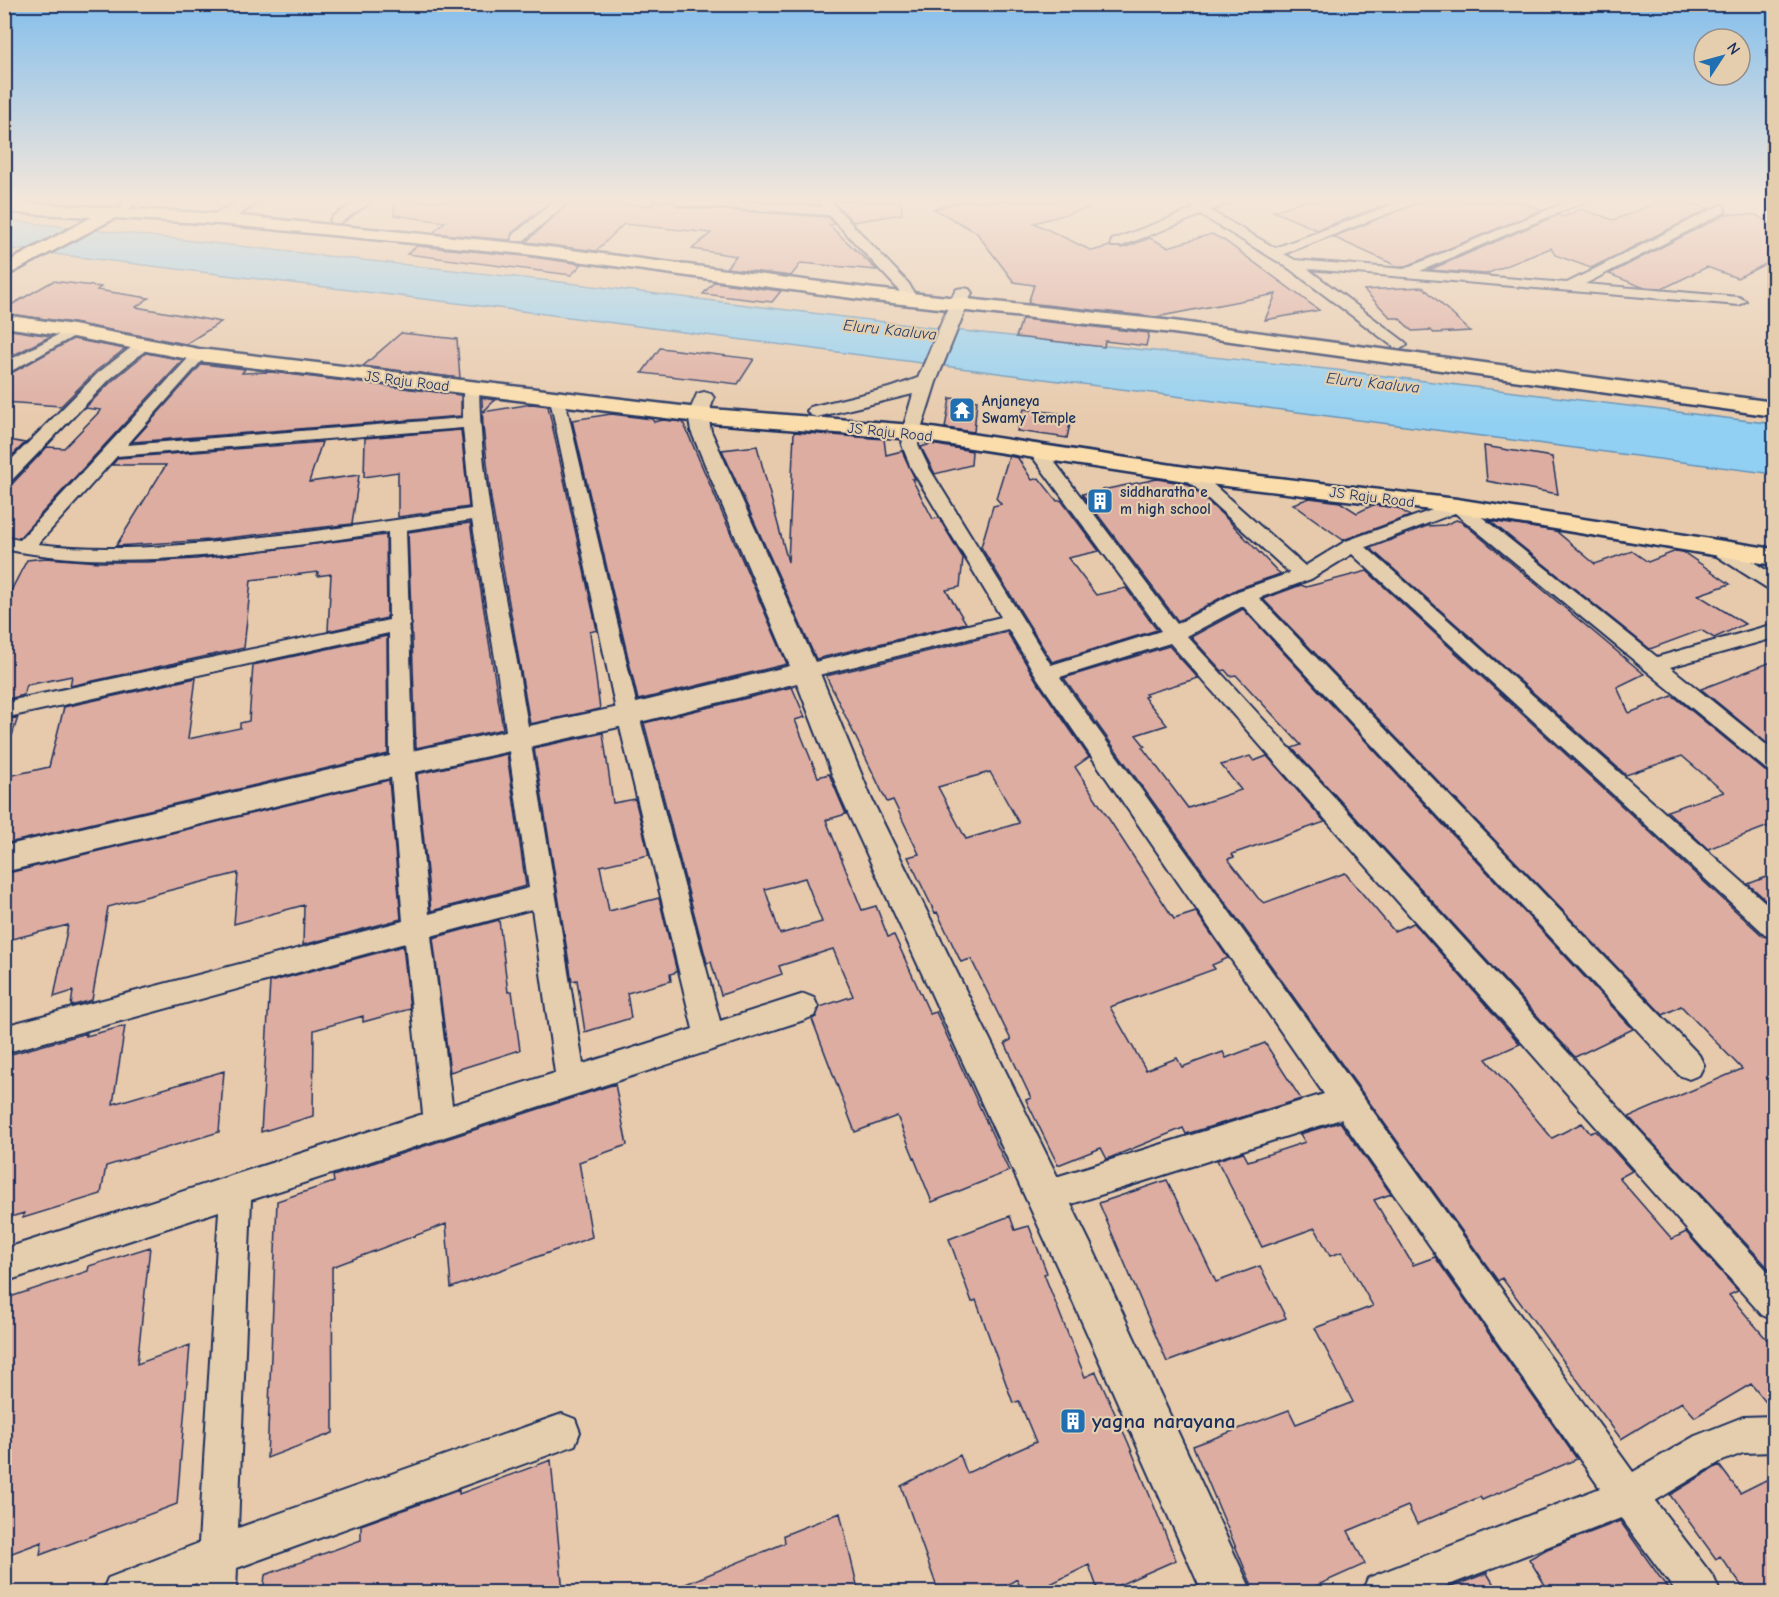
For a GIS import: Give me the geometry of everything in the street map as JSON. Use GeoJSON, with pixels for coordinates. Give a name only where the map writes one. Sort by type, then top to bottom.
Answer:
{"type":"FeatureCollection","features":[{"type":"Feature","properties":{"kind":"main road"},"geometry":{"type":"LineString","coordinates":[[755,276],[1400,345],[1774,394]]}},
{"type":"Feature","properties":{"kind":"main road"},"geometry":{"type":"LineString","coordinates":[[783,276],[907,293]]}},
{"type":"Feature","properties":{"kind":"main road"},"geometry":{"type":"LineString","coordinates":[[961,299],[1774,409]]}},
{"type":"Feature","properties":{"kind":"main road","name":"JS Raju Road"},"geometry":{"type":"LineString","coordinates":[[4,306],[307,356],[701,406],[913,427],[1413,486],[1774,541]]}},
{"type":"Feature","properties":{"kind":"main road","name":"JS Raju Road"},"geometry":{"type":"LineString","coordinates":[[4,321],[73,331],[142,346],[199,355],[558,399],[817,411],[1038,452],[1192,475],[1457,506],[1774,557]]}},
{"type":"Feature","properties":{"kind":"street"},"geometry":{"type":"LineString","coordinates":[[891,276],[907,293]]}},
{"type":"Feature","properties":{"kind":"street"},"geometry":{"type":"LineString","coordinates":[[1307,276],[1400,345]]}},
{"type":"Feature","properties":{"kind":"street"},"geometry":{"type":"LineString","coordinates":[[1441,276],[1739,301]]}},
{"type":"Feature","properties":{"kind":"street"},"geometry":{"type":"LineString","coordinates":[[1567,288],[1591,276]]}},
{"type":"Feature","properties":{"kind":"street"},"geometry":{"type":"LineString","coordinates":[[961,299],[926,382],[913,427],[910,445],[920,468],[1046,674],[1347,1102],[1628,1496],[1700,1593]]}},
{"type":"Feature","properties":{"kind":"street"},"geometry":{"type":"LineString","coordinates":[[4,370],[73,331]]}},
{"type":"Feature","properties":{"kind":"street"},"geometry":{"type":"LineString","coordinates":[[4,478],[104,376],[142,346]]}},
{"type":"Feature","properties":{"kind":"street"},"geometry":{"type":"LineString","coordinates":[[24,548],[199,355]]}},
{"type":"Feature","properties":{"kind":"street"},"geometry":{"type":"LineString","coordinates":[[817,411],[899,392],[926,382]]}},
{"type":"Feature","properties":{"kind":"street"},"geometry":{"type":"LineString","coordinates":[[471,389],[470,422],[482,513],[519,737],[571,1083]]}},
{"type":"Feature","properties":{"kind":"street"},"geometry":{"type":"LineString","coordinates":[[558,399],[628,715],[710,1038]]}},
{"type":"Feature","properties":{"kind":"street"},"geometry":{"type":"LineString","coordinates":[[701,406],[701,431],[806,671],[857,800],[1046,1196],[1227,1593]]}},
{"type":"Feature","properties":{"kind":"street"},"geometry":{"type":"LineString","coordinates":[[113,451],[222,444],[470,422]]}},
{"type":"Feature","properties":{"kind":"street"},"geometry":{"type":"LineString","coordinates":[[1038,452],[1174,634],[1774,1303]]}},
{"type":"Feature","properties":{"kind":"street"},"geometry":{"type":"LineString","coordinates":[[1192,475],[1304,575]]}},
{"type":"Feature","properties":{"kind":"street"},"geometry":{"type":"LineString","coordinates":[[1046,674],[1174,634],[1245,596],[1304,575],[1353,545],[1457,506],[1774,763]]}},
{"type":"Feature","properties":{"kind":"street"},"geometry":{"type":"LineString","coordinates":[[4,543],[24,548],[81,554],[165,553],[397,526],[482,513]]}},
{"type":"Feature","properties":{"kind":"street"},"geometry":{"type":"LineString","coordinates":[[397,526],[401,624],[402,764],[417,929],[439,1125]]}},
{"type":"Feature","properties":{"kind":"street"},"geometry":{"type":"LineString","coordinates":[[1353,545],[1774,926]]}},
{"type":"Feature","properties":{"kind":"street"},"geometry":{"type":"LineString","coordinates":[[1719,549],[1774,584]]}},
{"type":"Feature","properties":{"kind":"street"},"geometry":{"type":"LineString","coordinates":[[1245,596],[1689,1065]]}},
{"type":"Feature","properties":{"kind":"street"},"geometry":{"type":"LineString","coordinates":[[4,859],[519,737],[628,715],[1014,621]]}},
{"type":"Feature","properties":{"kind":"street"},"geometry":{"type":"LineString","coordinates":[[4,710],[401,624]]}},
{"type":"Feature","properties":{"kind":"street"},"geometry":{"type":"LineString","coordinates":[[1653,665],[1774,631]]}},
{"type":"Feature","properties":{"kind":"street"},"geometry":{"type":"LineString","coordinates":[[4,1040],[542,895]]}},
{"type":"Feature","properties":{"kind":"street"},"geometry":{"type":"LineString","coordinates":[[4,1266],[804,1007]]}},
{"type":"Feature","properties":{"kind":"street"},"geometry":{"type":"LineString","coordinates":[[1046,1196],[1347,1102]]}},
{"type":"Feature","properties":{"kind":"street"},"geometry":{"type":"LineString","coordinates":[[216,1593],[236,1189]]}},
{"type":"Feature","properties":{"kind":"street"},"geometry":{"type":"LineString","coordinates":[[122,1593],[218,1555],[562,1432]]}},
{"type":"Feature","properties":{"kind":"street"},"geometry":{"type":"LineString","coordinates":[[1382,1593],[1628,1496],[1708,1449],[1743,1435],[1774,1434]]}},
{"type":"Feature","properties":{"kind":"water","name":"Eluru Kaaluva"},"geometry":{"type":"Polygon","coordinates":[[[231,276],[502,276],[925,327],[1336,370],[1774,424],[1774,474],[514,310],[231,276]]]}},
{"type":"Feature","properties":{"kind":"building"},"geometry":{"type":"Polygon","coordinates":[[[1009,276],[1272,276],[1319,310],[1265,320],[1276,294],[1156,317],[1028,303],[1034,285],[1014,282],[1009,276]]]}},
{"type":"Feature","properties":{"kind":"building"},"geometry":{"type":"Polygon","coordinates":[[[1613,276],[1690,276],[1664,288],[1642,287],[1613,276]]]}},
{"type":"Feature","properties":{"kind":"building"},"geometry":{"type":"Polygon","coordinates":[[[53,281],[101,287],[97,290],[149,298],[136,307],[221,322],[186,344],[4,313],[4,309],[53,281]]]}},
{"type":"Feature","properties":{"kind":"building"},"geometry":{"type":"Polygon","coordinates":[[[714,282],[781,291],[772,302],[703,294],[714,282]]]}},
{"type":"Feature","properties":{"kind":"building"},"geometry":{"type":"Polygon","coordinates":[[[1423,287],[1470,331],[1434,333],[1430,330],[1412,331],[1399,318],[1391,318],[1364,290],[1423,287]]]}},
{"type":"Feature","properties":{"kind":"building"},"geometry":{"type":"Polygon","coordinates":[[[1022,319],[1149,333],[1146,346],[1105,341],[1104,347],[1016,337],[1022,319]]]}},
{"type":"Feature","properties":{"kind":"building"},"geometry":{"type":"Polygon","coordinates":[[[4,329],[51,336],[4,360],[4,329]]]}},
{"type":"Feature","properties":{"kind":"building"},"geometry":{"type":"Polygon","coordinates":[[[401,333],[457,339],[460,378],[363,366],[401,333]]]}},
{"type":"Feature","properties":{"kind":"building"},"geometry":{"type":"Polygon","coordinates":[[[73,339],[125,349],[96,371],[61,406],[4,402],[4,377],[73,339]]]}},
{"type":"Feature","properties":{"kind":"building"},"geometry":{"type":"Polygon","coordinates":[[[660,348],[754,359],[738,384],[642,373],[660,348]]]}},
{"type":"Feature","properties":{"kind":"building"},"geometry":{"type":"Polygon","coordinates":[[[146,353],[183,360],[19,538],[4,535],[4,485],[12,484],[47,447],[64,448],[101,410],[85,408],[112,381],[146,353]]]}},
{"type":"Feature","properties":{"kind":"building"},"geometry":{"type":"Polygon","coordinates":[[[202,364],[245,369],[242,373],[271,372],[461,395],[461,416],[132,442],[202,364]]]}},
{"type":"Feature","properties":{"kind":"building"},"geometry":{"type":"Polygon","coordinates":[[[482,398],[495,400],[483,412],[532,404],[548,406],[597,630],[590,632],[600,709],[530,724],[491,499],[483,426],[482,398]]]}},
{"type":"Feature","properties":{"kind":"building","name":"Anjaneya Swamy Temple"},"geometry":{"type":"Polygon","coordinates":[[[950,398],[977,401],[974,432],[945,428],[950,398]]]}},
{"type":"Feature","properties":{"kind":"building"},"geometry":{"type":"Polygon","coordinates":[[[1024,409],[1072,415],[1067,438],[1017,431],[1024,409]]]}},
{"type":"Feature","properties":{"kind":"building"},"geometry":{"type":"Polygon","coordinates":[[[611,414],[652,419],[654,422],[663,420],[683,422],[787,664],[638,700],[572,420],[611,414]]]}},
{"type":"Feature","properties":{"kind":"building"},"geometry":{"type":"Polygon","coordinates":[[[461,430],[469,507],[398,517],[398,472],[364,477],[365,438],[461,430]]]}},
{"type":"Feature","properties":{"kind":"building"},"geometry":{"type":"Polygon","coordinates":[[[794,432],[884,439],[886,455],[902,451],[915,479],[912,479],[933,519],[939,518],[963,558],[960,587],[946,590],[966,623],[816,659],[722,450],[757,446],[788,562],[794,432]]]}},
{"type":"Feature","properties":{"kind":"building"},"geometry":{"type":"Polygon","coordinates":[[[4,439],[25,443],[4,463],[4,439]]]}},
{"type":"Feature","properties":{"kind":"building"},"geometry":{"type":"Polygon","coordinates":[[[322,442],[309,482],[359,475],[352,524],[210,540],[116,546],[166,465],[112,465],[118,458],[322,442]]]}},
{"type":"Feature","properties":{"kind":"building"},"geometry":{"type":"Polygon","coordinates":[[[931,444],[972,451],[971,465],[935,474],[921,447],[931,444]]]}},
{"type":"Feature","properties":{"kind":"building"},"geometry":{"type":"Polygon","coordinates":[[[1484,446],[1552,457],[1558,494],[1487,481],[1484,446]]]}},
{"type":"Feature","properties":{"kind":"building"},"geometry":{"type":"Polygon","coordinates":[[[1009,456],[1018,458],[1032,480],[1039,478],[1057,501],[1061,500],[1099,551],[1068,558],[1096,595],[1126,588],[1157,630],[1052,662],[981,547],[993,506],[1001,504],[996,498],[1009,456]]]}},
{"type":"Feature","properties":{"kind":"building"},"geometry":{"type":"Polygon","coordinates":[[[1157,479],[1188,484],[1226,518],[1280,574],[1237,589],[1178,621],[1082,494],[1157,479]]]}},
{"type":"Feature","properties":{"kind":"building"},"geometry":{"type":"Polygon","coordinates":[[[1310,498],[1340,502],[1357,513],[1373,505],[1398,508],[1410,516],[1343,540],[1293,504],[1310,498]]]}},
{"type":"Feature","properties":{"kind":"building"},"geometry":{"type":"Polygon","coordinates":[[[1456,520],[1462,522],[1644,674],[1617,687],[1629,713],[1672,696],[1765,771],[1774,774],[1774,824],[1708,849],[1667,811],[1724,792],[1682,756],[1626,775],[1370,548],[1427,526],[1445,525],[1456,520]]]}},
{"type":"Feature","properties":{"kind":"building"},"geometry":{"type":"Polygon","coordinates":[[[1490,521],[1556,531],[1595,564],[1632,551],[1648,562],[1676,551],[1683,552],[1730,584],[1698,595],[1745,624],[1714,638],[1701,630],[1650,649],[1490,521]]]}},
{"type":"Feature","properties":{"kind":"building"},"geometry":{"type":"Polygon","coordinates":[[[470,523],[503,729],[416,748],[408,532],[470,523]]]}},
{"type":"Feature","properties":{"kind":"building"},"geometry":{"type":"Polygon","coordinates":[[[386,535],[387,618],[328,631],[331,574],[317,576],[318,572],[251,580],[244,648],[70,686],[72,676],[27,685],[24,695],[4,700],[4,604],[27,560],[46,558],[99,562],[147,562],[196,559],[386,535]]]}},
{"type":"Feature","properties":{"kind":"building"},"geometry":{"type":"Polygon","coordinates":[[[1367,571],[1763,936],[1774,939],[1774,1274],[1629,1117],[1742,1069],[1681,1006],[1663,1015],[1263,599],[1301,585],[1306,587],[1367,571]]]}},
{"type":"Feature","properties":{"kind":"building"},"geometry":{"type":"Polygon","coordinates":[[[1243,609],[1633,1029],[1575,1057],[1292,748],[1301,745],[1236,675],[1230,676],[1225,670],[1222,671],[1191,637],[1243,609]]]}},
{"type":"Feature","properties":{"kind":"building"},"geometry":{"type":"Polygon","coordinates":[[[1007,632],[1036,680],[1089,757],[1075,767],[1174,919],[1196,912],[1228,958],[1212,965],[1215,969],[1110,1007],[1146,1070],[1177,1058],[1182,1067],[1223,1052],[1226,1058],[1265,1043],[1301,1099],[1186,1134],[1183,1128],[1107,1159],[1101,1148],[1058,1165],[1026,1100],[1031,1098],[1005,1043],[1011,1040],[971,959],[961,962],[937,912],[935,913],[908,857],[919,854],[893,800],[887,802],[826,676],[1007,632]],[[990,772],[938,787],[966,839],[1019,823],[990,772]]]}},
{"type":"Feature","properties":{"kind":"building"},"geometry":{"type":"Polygon","coordinates":[[[387,636],[388,754],[4,844],[4,777],[49,767],[64,707],[196,678],[188,739],[240,728],[240,723],[249,721],[253,665],[387,636]]]}},
{"type":"Feature","properties":{"kind":"building"},"geometry":{"type":"Polygon","coordinates":[[[1169,646],[1198,678],[1145,694],[1147,696],[1144,697],[1167,725],[1136,735],[1145,746],[1142,747],[1188,808],[1241,790],[1221,765],[1250,756],[1254,761],[1267,756],[1325,822],[1232,854],[1234,857],[1228,859],[1258,898],[1264,903],[1345,873],[1394,931],[1414,923],[1520,1044],[1486,1059],[1552,1138],[1582,1123],[1590,1133],[1596,1131],[1632,1171],[1619,1178],[1672,1239],[1686,1232],[1738,1291],[1729,1295],[1774,1348],[1774,1412],[1751,1384],[1695,1417],[1682,1402],[1621,1439],[1502,1278],[1498,1281],[1064,678],[1169,646]]]}},
{"type":"Feature","properties":{"kind":"building"},"geometry":{"type":"Polygon","coordinates":[[[1774,661],[1774,749],[1701,689],[1774,661]]]}},
{"type":"Feature","properties":{"kind":"building"},"geometry":{"type":"Polygon","coordinates":[[[792,687],[805,717],[795,720],[818,777],[829,774],[846,814],[826,820],[862,910],[876,906],[888,937],[894,935],[930,1014],[936,1012],[1009,1171],[932,1202],[897,1116],[855,1132],[812,1019],[816,1017],[820,1007],[853,996],[833,949],[779,966],[782,974],[721,995],[711,962],[707,963],[644,723],[792,687]],[[805,878],[765,889],[780,934],[822,922],[805,878]]]}},
{"type":"Feature","properties":{"kind":"building"},"geometry":{"type":"Polygon","coordinates":[[[18,717],[10,742],[4,742],[4,720],[18,717]]]}},
{"type":"Feature","properties":{"kind":"building"},"geometry":{"type":"Polygon","coordinates":[[[603,733],[613,803],[635,799],[649,855],[600,866],[609,911],[659,898],[677,972],[670,974],[671,981],[627,993],[631,1018],[585,1032],[577,980],[572,981],[534,748],[603,733]]]}},
{"type":"Feature","properties":{"kind":"building"},"geometry":{"type":"Polygon","coordinates":[[[507,754],[526,886],[431,911],[417,774],[507,754]]]}},
{"type":"Feature","properties":{"kind":"building"},"geometry":{"type":"Polygon","coordinates":[[[389,780],[401,919],[303,945],[304,905],[234,924],[238,873],[163,892],[108,907],[92,1000],[71,1006],[73,991],[54,997],[68,925],[4,941],[4,874],[389,780]]]}},
{"type":"Feature","properties":{"kind":"building"},"geometry":{"type":"Polygon","coordinates":[[[1774,874],[1774,907],[1748,884],[1774,874]]]}},
{"type":"Feature","properties":{"kind":"building"},"geometry":{"type":"Polygon","coordinates":[[[499,920],[508,992],[512,991],[520,1050],[450,1072],[433,938],[499,920]]]}},
{"type":"Feature","properties":{"kind":"building"},"geometry":{"type":"Polygon","coordinates":[[[403,946],[410,1009],[363,1022],[363,1016],[314,1030],[313,1116],[261,1132],[270,982],[403,946]]]}},
{"type":"Feature","properties":{"kind":"building"},"geometry":{"type":"Polygon","coordinates":[[[125,1026],[113,1104],[224,1071],[219,1132],[106,1166],[101,1194],[23,1218],[24,1213],[4,1219],[4,1056],[87,1033],[86,1036],[125,1026]]]}},
{"type":"Feature","properties":{"kind":"building"},"geometry":{"type":"Polygon","coordinates":[[[615,1084],[627,1145],[579,1162],[592,1237],[451,1288],[446,1224],[332,1267],[333,1433],[267,1458],[277,1201],[334,1182],[333,1176],[615,1084]]]}},
{"type":"Feature","properties":{"kind":"building"},"geometry":{"type":"Polygon","coordinates":[[[1340,1122],[1391,1194],[1374,1200],[1413,1265],[1435,1257],[1577,1459],[1482,1500],[1480,1497],[1417,1524],[1408,1506],[1348,1531],[1365,1564],[1300,1593],[1255,1593],[1193,1446],[1289,1410],[1296,1424],[1353,1402],[1315,1328],[1373,1306],[1342,1252],[1330,1256],[1315,1228],[1262,1247],[1217,1160],[1243,1152],[1248,1161],[1305,1142],[1300,1134],[1340,1122]]]}},
{"type":"Feature","properties":{"kind":"building"},"geometry":{"type":"Polygon","coordinates":[[[1167,1180],[1216,1282],[1260,1266],[1286,1318],[1167,1362],[1099,1203],[1167,1180]]]}},
{"type":"Feature","properties":{"kind":"building"},"geometry":{"type":"Polygon","coordinates":[[[1010,1216],[1015,1230],[1029,1226],[1047,1273],[1044,1274],[1085,1377],[1096,1372],[1128,1442],[1176,1560],[1101,1593],[1099,1593],[1089,1565],[1032,1593],[1022,1593],[1017,1579],[993,1593],[939,1593],[901,1486],[960,1455],[967,1473],[1036,1442],[1019,1401],[1013,1403],[976,1300],[972,1302],[949,1239],[1010,1216]]]}},
{"type":"Feature","properties":{"kind":"building"},"geometry":{"type":"Polygon","coordinates":[[[150,1247],[137,1364],[190,1345],[177,1504],[40,1555],[42,1542],[4,1556],[4,1299],[88,1271],[89,1266],[150,1247]]]}},
{"type":"Feature","properties":{"kind":"building"},"geometry":{"type":"Polygon","coordinates":[[[551,1460],[563,1593],[263,1593],[265,1575],[361,1540],[361,1525],[459,1490],[459,1494],[551,1460]]]}},
{"type":"Feature","properties":{"kind":"building"},"geometry":{"type":"Polygon","coordinates":[[[1719,1465],[1740,1493],[1774,1476],[1774,1593],[1747,1593],[1720,1556],[1716,1559],[1670,1495],[1719,1465]]]}},
{"type":"Feature","properties":{"kind":"building"},"geometry":{"type":"Polygon","coordinates":[[[840,1513],[859,1593],[664,1593],[785,1543],[784,1535],[840,1513]]]}},
{"type":"Feature","properties":{"kind":"building"},"geometry":{"type":"Polygon","coordinates":[[[1620,1521],[1671,1593],[1550,1593],[1529,1559],[1547,1549],[1620,1521]]]}},
{"type":"Feature","properties":{"kind":"building"},"geometry":{"type":"Polygon","coordinates":[[[1487,1573],[1499,1593],[1436,1593],[1487,1573]]]}},
{"type":"Feature","properties":{"kind":"place","name":"Anjaneya Swamy Temple"},"geometry":{"type":"Point","coordinates":[962,410]}},
{"type":"Feature","properties":{"kind":"place","name":"siddharatha e m high school"},"geometry":{"type":"Point","coordinates":[1100,501]}},
{"type":"Feature","properties":{"kind":"place","name":"yagna narayana"},"geometry":{"type":"Point","coordinates":[1073,1421]}}]}
